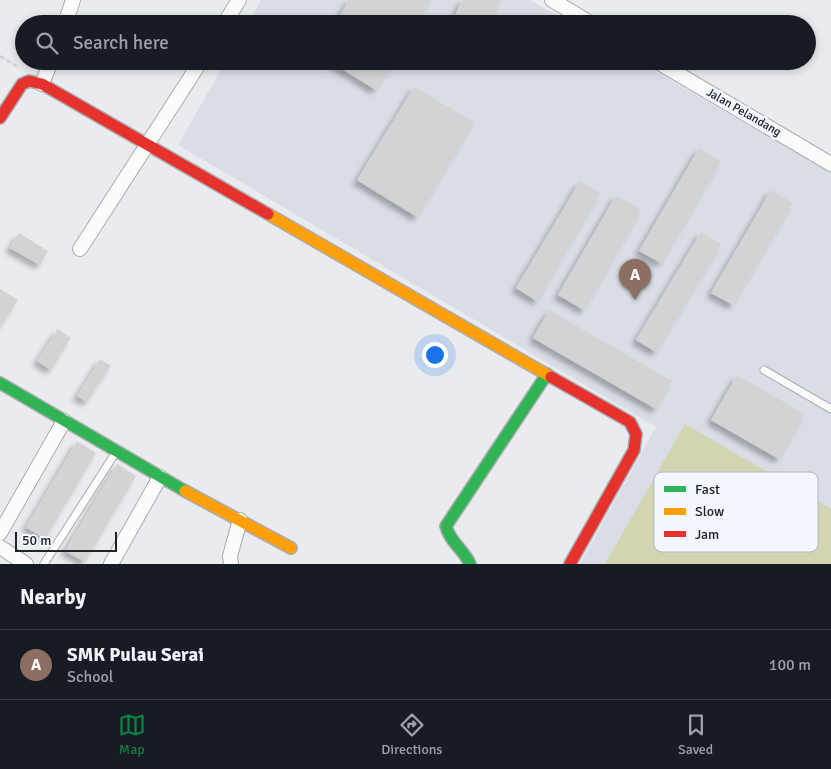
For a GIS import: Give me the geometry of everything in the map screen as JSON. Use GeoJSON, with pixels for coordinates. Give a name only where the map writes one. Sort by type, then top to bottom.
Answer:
{"type":"FeatureCollection","features":[{"type":"Feature","properties":{"kind":"street"},"geometry":{"type":"LineString","coordinates":[[68,15],[73,0]]}},
{"type":"Feature","properties":{"kind":"street"},"geometry":{"type":"LineString","coordinates":[[230,15],[239,0]]}},
{"type":"Feature","properties":{"kind":"street"},"geometry":{"type":"LineString","coordinates":[[552,0],[577,15]]}},
{"type":"Feature","properties":{"kind":"street"},"geometry":{"type":"LineString","coordinates":[[42,84],[47,70]]}},
{"type":"Feature","properties":{"kind":"street"},"geometry":{"type":"LineString","coordinates":[[80,248],[149,144],[194,70]]}},
{"type":"Feature","properties":{"kind":"street","name":"Jalan Pelandang"},"geometry":{"type":"LineString","coordinates":[[671,70],[831,164]]}},
{"type":"Feature","properties":{"kind":"street"},"geometry":{"type":"LineString","coordinates":[[0,118],[22,84],[28,81],[42,84],[630,422],[636,434],[634,450],[570,564]]}},
{"type":"Feature","properties":{"kind":"street"},"geometry":{"type":"LineString","coordinates":[[470,564],[464,550],[449,537],[446,526],[547,374]]}},
{"type":"Feature","properties":{"kind":"street"},"geometry":{"type":"LineString","coordinates":[[0,383],[160,477],[291,548]]}},
{"type":"Feature","properties":{"kind":"street"},"geometry":{"type":"LineString","coordinates":[[0,533],[64,421]]}},
{"type":"Feature","properties":{"kind":"street"},"geometry":{"type":"LineString","coordinates":[[111,564],[160,477]]}},
{"type":"Feature","properties":{"kind":"street"},"geometry":{"type":"LineString","coordinates":[[231,564],[230,556],[240,520]]}},
{"type":"Feature","properties":{"kind":"street"},"geometry":{"type":"LineString","coordinates":[[0,547],[26,564]]}},
{"type":"Feature","properties":{"kind":"lane"},"geometry":{"type":"LineString","coordinates":[[764,370],[831,409]]}},
{"type":"Feature","properties":{"kind":"lane"},"geometry":{"type":"LineString","coordinates":[[44,564],[117,452]]}},
{"type":"Feature","properties":{"kind":"shaded area"},"geometry":{"type":"Polygon","coordinates":[[[261,0],[530,0],[556,15],[253,15],[261,0]]]}},
{"type":"Feature","properties":{"kind":"shaded area"},"geometry":{"type":"Polygon","coordinates":[[[221,70],[653,70],[831,172],[831,564],[580,564],[656,427],[178,145],[221,70]]]}},
{"type":"Feature","properties":{"kind":"green space"},"geometry":{"type":"Polygon","coordinates":[[[685,424],[767,472],[658,472],[685,424]]]}},
{"type":"Feature","properties":{"kind":"green space"},"geometry":{"type":"Polygon","coordinates":[[[654,478],[654,552],[818,552],[818,501],[831,509],[831,564],[605,564],[654,478]]]}},
{"type":"Feature","properties":{"kind":"building"},"geometry":{"type":"Polygon","coordinates":[[[349,0],[431,0],[422,15],[340,15],[349,0]]]}},
{"type":"Feature","properties":{"kind":"building"},"geometry":{"type":"Polygon","coordinates":[[[462,0],[501,0],[494,15],[455,15],[462,0]]]}},
{"type":"Feature","properties":{"kind":"building"},"geometry":{"type":"Polygon","coordinates":[[[344,70],[388,70],[376,90],[344,70]]]}},
{"type":"Feature","properties":{"kind":"building"},"geometry":{"type":"Polygon","coordinates":[[[414,87],[474,122],[417,217],[357,180],[414,87]]]}},
{"type":"Feature","properties":{"kind":"building"},"geometry":{"type":"Polygon","coordinates":[[[699,148],[721,161],[661,263],[639,251],[699,148]]]}},
{"type":"Feature","properties":{"kind":"building"},"geometry":{"type":"Polygon","coordinates":[[[580,181],[600,193],[537,301],[516,288],[580,181]]]}},
{"type":"Feature","properties":{"kind":"building"},"geometry":{"type":"Polygon","coordinates":[[[771,190],[793,203],[733,305],[711,293],[771,190]]]}},
{"type":"Feature","properties":{"kind":"building"},"geometry":{"type":"Polygon","coordinates":[[[616,195],[641,210],[584,310],[558,295],[616,195]]]}},
{"type":"Feature","properties":{"kind":"building"},"geometry":{"type":"Polygon","coordinates":[[[701,232],[721,244],[656,352],[636,340],[701,232]]]}},
{"type":"Feature","properties":{"kind":"building"},"geometry":{"type":"Polygon","coordinates":[[[19,233],[48,251],[40,265],[10,248],[19,233]]]}},
{"type":"Feature","properties":{"kind":"building"},"geometry":{"type":"Polygon","coordinates":[[[0,289],[18,300],[2,325],[0,324],[0,289]]]}},
{"type":"Feature","properties":{"kind":"building"},"geometry":{"type":"Polygon","coordinates":[[[549,310],[672,381],[656,409],[533,338],[549,310]]]}},
{"type":"Feature","properties":{"kind":"building"},"geometry":{"type":"Polygon","coordinates":[[[58,329],[71,338],[51,370],[37,361],[58,329]]]}},
{"type":"Feature","properties":{"kind":"building"},"geometry":{"type":"Polygon","coordinates":[[[100,359],[111,366],[87,402],[77,396],[100,359]]]}},
{"type":"Feature","properties":{"kind":"building"},"geometry":{"type":"Polygon","coordinates":[[[737,375],[805,414],[779,459],[711,420],[737,375]]]}},
{"type":"Feature","properties":{"kind":"building"},"geometry":{"type":"Polygon","coordinates":[[[77,441],[96,453],[45,539],[26,527],[77,441]]]}},
{"type":"Feature","properties":{"kind":"building"},"geometry":{"type":"Polygon","coordinates":[[[117,464],[136,476],[85,562],[65,551],[117,464]]]}},
{"type":"Feature","properties":{"kind":"traffic: fast"},"geometry":{"type":"LineString","coordinates":[[470,564],[450,536],[446,526],[547,374]]}},
{"type":"Feature","properties":{"kind":"traffic: fast"},"geometry":{"type":"LineString","coordinates":[[0,383],[185,491]]}},
{"type":"Feature","properties":{"kind":"traffic: slow"},"geometry":{"type":"LineString","coordinates":[[268,214],[551,377]]}},
{"type":"Feature","properties":{"kind":"traffic: slow"},"geometry":{"type":"LineString","coordinates":[[185,491],[291,548]]}},
{"type":"Feature","properties":{"kind":"traffic: jam"},"geometry":{"type":"LineString","coordinates":[[0,118],[22,84],[29,81],[42,84],[268,214]]}},
{"type":"Feature","properties":{"kind":"traffic: jam"},"geometry":{"type":"LineString","coordinates":[[551,377],[630,422],[636,434],[634,450],[570,564]]}},
{"type":"Feature","properties":{"kind":"place","name":"SMK Pulau Serai"},"geometry":{"type":"Point","coordinates":[635,300]}}]}
